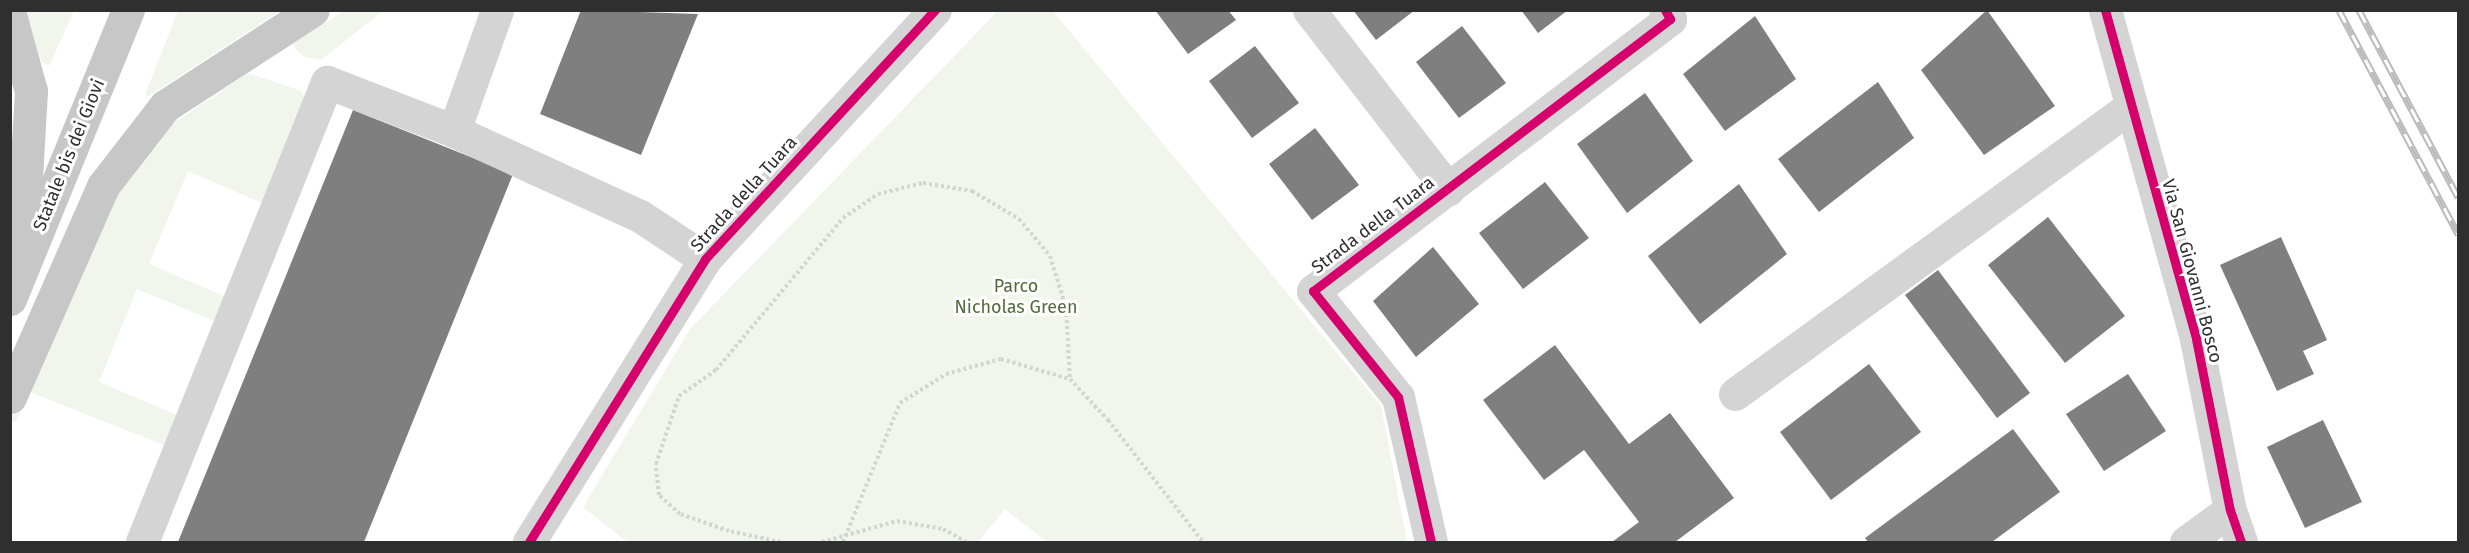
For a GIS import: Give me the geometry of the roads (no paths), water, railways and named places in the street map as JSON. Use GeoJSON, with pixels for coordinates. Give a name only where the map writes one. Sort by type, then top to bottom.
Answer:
{"type":"FeatureCollection","features":[{"type":"Feature","properties":{"kind":"main road","name":"Statale bis dei Giovi"},"geometry":{"type":"LineString","coordinates":[[16,286],[128,10]]}},
{"type":"Feature","properties":{"kind":"main road"},"geometry":{"type":"LineString","coordinates":[[10,397],[103,186],[165,106],[313,10]]}},
{"type":"Feature","properties":{"kind":"main road"},"geometry":{"type":"LineString","coordinates":[[10,15],[31,91],[16,286]]}},
{"type":"Feature","properties":{"kind":"street"},"geometry":{"type":"LineString","coordinates":[[454,131],[497,10]]}},
{"type":"Feature","properties":{"kind":"street","name":"Strada della Tuara"},"geometry":{"type":"LineString","coordinates":[[529,543],[705,259],[935,10]]}},
{"type":"Feature","properties":{"kind":"street","name":"Strada della Tuara"},"geometry":{"type":"LineString","coordinates":[[1309,10],[1448,189]]}},
{"type":"Feature","properties":{"kind":"street","name":"Strada della Tuara"},"geometry":{"type":"LineString","coordinates":[[1431,543],[1398,397],[1313,291],[1670,19],[1665,10]]}},
{"type":"Feature","properties":{"kind":"street","name":"Via San Giovanni Bosco"},"geometry":{"type":"LineString","coordinates":[[2105,10],[2196,339],[2230,510],[2241,543]]}},
{"type":"Feature","properties":{"kind":"street"},"geometry":{"type":"LineString","coordinates":[[142,543],[327,82],[454,131],[640,216],[705,259]]}},
{"type":"Feature","properties":{"kind":"street"},"geometry":{"type":"LineString","coordinates":[[1735,394],[2130,107]]}},
{"type":"Feature","properties":{"kind":"street"},"geometry":{"type":"LineString","coordinates":[[2186,543],[2230,510]]}},
{"type":"Feature","properties":{"kind":"railway"},"geometry":{"type":"LineString","coordinates":[[2339,10],[2458,234]]}},
{"type":"Feature","properties":{"kind":"railway"},"geometry":{"type":"LineString","coordinates":[[2359,10],[2458,197]]}},
{"type":"Feature","properties":{"kind":"park label","name":"Parco Nicholas Green"},"geometry":{"type":"Point","coordinates":[1016,297]}}]}
